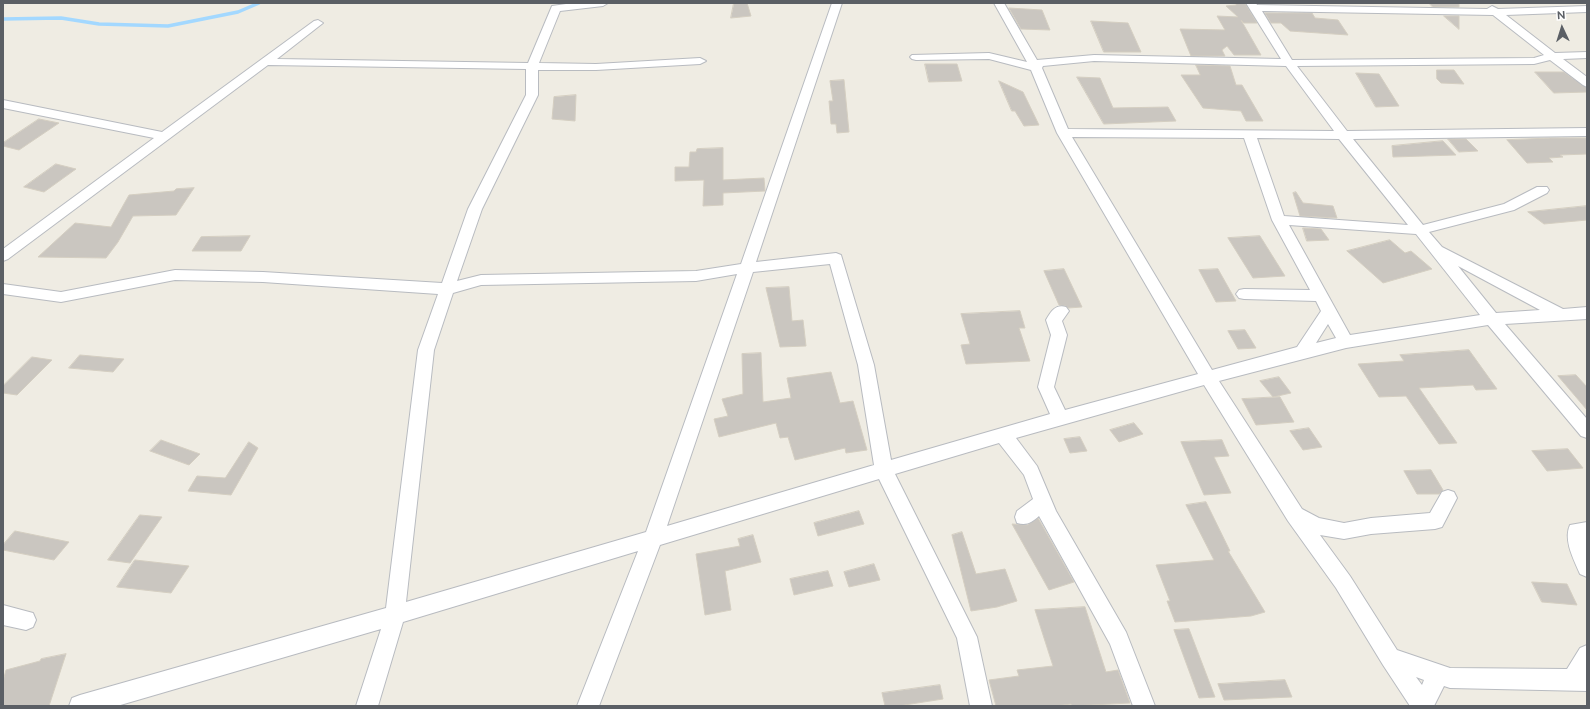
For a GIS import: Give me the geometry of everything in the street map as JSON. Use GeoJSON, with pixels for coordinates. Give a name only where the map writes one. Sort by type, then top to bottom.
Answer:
{"type":"FeatureCollection","features":[{"type":"Feature","properties":{"kind":"street"},"geometry":{"type":"LineString","coordinates":[[367,706],[396,615],[426,350],[476,209],[532,94],[532,66],[556,6],[603,3]]}},
{"type":"Feature","properties":{"kind":"street"},"geometry":{"type":"LineString","coordinates":[[588,706],[653,538],[837,3]]}},
{"type":"Feature","properties":{"kind":"street"},"geometry":{"type":"LineString","coordinates":[[998,3],[1036,68],[1063,133],[1208,377],[1295,515],[1343,582],[1390,658],[1423,706]]}},
{"type":"Feature","properties":{"kind":"street"},"geometry":{"type":"LineString","coordinates":[[1484,3],[1587,83]]}},
{"type":"Feature","properties":{"kind":"street"},"geometry":{"type":"LineString","coordinates":[[1253,6],[1495,12],[1587,9]]}},
{"type":"Feature","properties":{"kind":"street"},"geometry":{"type":"LineString","coordinates":[[1253,6],[1289,63],[1344,135],[1492,319],[1587,431]]}},
{"type":"Feature","properties":{"kind":"street"},"geometry":{"type":"LineString","coordinates":[[3,256],[318,23]]}},
{"type":"Feature","properties":{"kind":"street"},"geometry":{"type":"LineString","coordinates":[[916,57],[960,55],[989,56],[1026,50],[1069,60]]}},
{"type":"Feature","properties":{"kind":"street"},"geometry":{"type":"LineString","coordinates":[[1036,68],[1038,63],[1094,58],[1289,63],[1534,61],[1552,56],[1587,55]]}},
{"type":"Feature","properties":{"kind":"street"},"geometry":{"type":"LineString","coordinates":[[989,56],[1036,68]]}},
{"type":"Feature","properties":{"kind":"street"},"geometry":{"type":"LineString","coordinates":[[266,62],[603,67],[700,60]]}},
{"type":"Feature","properties":{"kind":"street"},"geometry":{"type":"LineString","coordinates":[[3,104],[164,136]]}},
{"type":"Feature","properties":{"kind":"street"},"geometry":{"type":"LineString","coordinates":[[1063,133],[1344,135],[1587,132]]}},
{"type":"Feature","properties":{"kind":"street"},"geometry":{"type":"LineString","coordinates":[[1249,134],[1279,220],[1346,342]]}},
{"type":"Feature","properties":{"kind":"street"},"geometry":{"type":"LineString","coordinates":[[1279,220],[1420,230],[1509,207],[1542,190]]}},
{"type":"Feature","properties":{"kind":"street"},"geometry":{"type":"LineString","coordinates":[[1436,249],[1561,315]]}},
{"type":"Feature","properties":{"kind":"street"},"geometry":{"type":"LineString","coordinates":[[3,288],[62,297],[175,275],[264,277],[448,289],[481,280],[696,276],[746,268],[836,258],[866,365],[884,470],[967,637],[981,706]]}},
{"type":"Feature","properties":{"kind":"street"},"geometry":{"type":"LineString","coordinates":[[1244,294],[1321,296]]}},
{"type":"Feature","properties":{"kind":"street"},"geometry":{"type":"LineString","coordinates":[[1060,418],[1046,387],[1059,335],[1054,320],[1061,311]]}},
{"type":"Feature","properties":{"kind":"street"},"geometry":{"type":"LineString","coordinates":[[1302,352],[1329,311]]}},
{"type":"Feature","properties":{"kind":"street"},"geometry":{"type":"LineString","coordinates":[[80,706],[396,615],[1060,418],[1302,352],[1346,342],[1492,319],[1587,313]]}},
{"type":"Feature","properties":{"kind":"street"},"geometry":{"type":"LineString","coordinates":[[1004,435],[1031,472],[1048,514],[1118,639],[1144,706]]}},
{"type":"Feature","properties":{"kind":"street"},"geometry":{"type":"LineString","coordinates":[[1295,515],[1316,526],[1344,531],[1371,526],[1435,522],[1448,498]]}},
{"type":"Feature","properties":{"kind":"street"},"geometry":{"type":"LineString","coordinates":[[1024,517],[1043,502]]}},
{"type":"Feature","properties":{"kind":"street"},"geometry":{"type":"LineString","coordinates":[[1587,530],[1577,531],[1580,552],[1587,568]]}},
{"type":"Feature","properties":{"kind":"street"},"geometry":{"type":"LineString","coordinates":[[3,615],[26,620]]}},
{"type":"Feature","properties":{"kind":"street"},"geometry":{"type":"LineString","coordinates":[[1390,658],[1450,678],[1580,680],[1587,655]]}},
{"type":"Feature","properties":{"kind":"street"},"geometry":{"type":"LineString","coordinates":[[1423,706],[1438,674]]}},
{"type":"Feature","properties":{"kind":"building"},"geometry":{"type":"Polygon","coordinates":[[[734,3],[747,3],[751,16],[731,18],[734,3]]]}},
{"type":"Feature","properties":{"kind":"building"},"geometry":{"type":"Polygon","coordinates":[[[1236,3],[1245,3],[1257,23],[1244,23],[1241,20],[1261,55],[1234,55],[1227,46],[1222,50],[1225,56],[1191,56],[1180,29],[1225,30],[1217,16],[1238,17],[1226,6],[1236,5],[1236,3]]]}},
{"type":"Feature","properties":{"kind":"building"},"geometry":{"type":"Polygon","coordinates":[[[1429,3],[1459,3],[1459,7],[1433,7],[1429,3]]]}},
{"type":"Feature","properties":{"kind":"building"},"geometry":{"type":"Polygon","coordinates":[[[1009,8],[1042,10],[1050,30],[1021,29],[1009,8]]]}},
{"type":"Feature","properties":{"kind":"building"},"geometry":{"type":"Polygon","coordinates":[[[1265,13],[1312,13],[1315,18],[1338,20],[1348,35],[1290,31],[1281,23],[1271,23],[1265,13]]]}},
{"type":"Feature","properties":{"kind":"building"},"geometry":{"type":"Polygon","coordinates":[[[1444,16],[1459,16],[1459,29],[1444,16]]]}},
{"type":"Feature","properties":{"kind":"building"},"geometry":{"type":"Polygon","coordinates":[[[1091,21],[1128,23],[1141,52],[1104,52],[1091,21]]]}},
{"type":"Feature","properties":{"kind":"building"},"geometry":{"type":"Polygon","coordinates":[[[925,64],[957,64],[962,81],[929,82],[925,64]]]}},
{"type":"Feature","properties":{"kind":"building"},"geometry":{"type":"Polygon","coordinates":[[[1196,65],[1230,66],[1236,85],[1242,85],[1263,121],[1246,121],[1241,111],[1203,108],[1181,75],[1200,75],[1196,65]]]}},
{"type":"Feature","properties":{"kind":"building"},"geometry":{"type":"Polygon","coordinates":[[[1437,70],[1454,70],[1464,84],[1441,83],[1437,79],[1437,70]]]}},
{"type":"Feature","properties":{"kind":"building"},"geometry":{"type":"Polygon","coordinates":[[[1535,72],[1564,72],[1587,88],[1587,92],[1554,93],[1535,72]]]}},
{"type":"Feature","properties":{"kind":"building"},"geometry":{"type":"Polygon","coordinates":[[[1356,73],[1379,74],[1399,106],[1376,107],[1356,73]]]}},
{"type":"Feature","properties":{"kind":"building"},"geometry":{"type":"Polygon","coordinates":[[[1077,77],[1100,78],[1113,108],[1168,107],[1176,121],[1104,124],[1077,77]]]}},
{"type":"Feature","properties":{"kind":"building"},"geometry":{"type":"Polygon","coordinates":[[[844,80],[849,132],[837,133],[836,124],[831,124],[829,101],[833,101],[830,81],[844,80]]]}},
{"type":"Feature","properties":{"kind":"building"},"geometry":{"type":"Polygon","coordinates":[[[999,81],[1023,92],[1039,125],[1024,126],[1015,111],[1012,111],[999,81]]]}},
{"type":"Feature","properties":{"kind":"building"},"geometry":{"type":"Polygon","coordinates":[[[576,95],[575,121],[552,119],[554,97],[576,95]]]}},
{"type":"Feature","properties":{"kind":"building"},"geometry":{"type":"Polygon","coordinates":[[[39,119],[59,123],[19,150],[3,146],[3,143],[39,119]]]}},
{"type":"Feature","properties":{"kind":"building"},"geometry":{"type":"Polygon","coordinates":[[[1587,138],[1587,154],[1560,155],[1563,157],[1549,158],[1553,162],[1527,163],[1507,140],[1587,138]]]}},
{"type":"Feature","properties":{"kind":"building"},"geometry":{"type":"Polygon","coordinates":[[[1448,139],[1466,139],[1478,151],[1459,152],[1448,139]]]}},
{"type":"Feature","properties":{"kind":"building"},"geometry":{"type":"Polygon","coordinates":[[[1443,141],[1456,155],[1393,157],[1392,146],[1443,141]]]}},
{"type":"Feature","properties":{"kind":"building"},"geometry":{"type":"Polygon","coordinates":[[[723,148],[723,180],[764,178],[765,191],[723,193],[723,205],[703,206],[704,180],[675,181],[675,167],[689,167],[690,152],[696,152],[697,149],[723,148]]]}},
{"type":"Feature","properties":{"kind":"building"},"geometry":{"type":"Polygon","coordinates":[[[56,164],[76,169],[44,192],[24,187],[56,164]]]}},
{"type":"Feature","properties":{"kind":"building"},"geometry":{"type":"Polygon","coordinates":[[[194,188],[176,215],[133,216],[118,242],[106,258],[38,257],[75,223],[111,227],[129,195],[194,188]]]}},
{"type":"Feature","properties":{"kind":"building"},"geometry":{"type":"Polygon","coordinates":[[[1296,192],[1303,203],[1333,206],[1337,218],[1300,216],[1293,193],[1296,192]]]}},
{"type":"Feature","properties":{"kind":"building"},"geometry":{"type":"Polygon","coordinates":[[[1587,206],[1587,220],[1544,224],[1528,212],[1587,206]]]}},
{"type":"Feature","properties":{"kind":"building"},"geometry":{"type":"Polygon","coordinates":[[[1303,228],[1321,229],[1329,240],[1307,241],[1303,228]]]}},
{"type":"Feature","properties":{"kind":"building"},"geometry":{"type":"Polygon","coordinates":[[[250,236],[241,251],[192,251],[201,237],[250,236]]]}},
{"type":"Feature","properties":{"kind":"building"},"geometry":{"type":"Polygon","coordinates":[[[1260,236],[1285,276],[1253,278],[1228,238],[1260,236]]]}},
{"type":"Feature","properties":{"kind":"building"},"geometry":{"type":"Polygon","coordinates":[[[1390,240],[1405,253],[1411,251],[1432,269],[1383,283],[1347,251],[1390,240]]]}},
{"type":"Feature","properties":{"kind":"building"},"geometry":{"type":"Polygon","coordinates":[[[1064,269],[1082,307],[1068,308],[1066,306],[1059,305],[1044,271],[1064,269]]]}},
{"type":"Feature","properties":{"kind":"building"},"geometry":{"type":"Polygon","coordinates":[[[1218,269],[1236,301],[1216,302],[1199,270],[1218,269]]]}},
{"type":"Feature","properties":{"kind":"building"},"geometry":{"type":"Polygon","coordinates":[[[789,287],[792,321],[803,320],[806,346],[780,347],[766,288],[789,287]]]}},
{"type":"Feature","properties":{"kind":"building"},"geometry":{"type":"Polygon","coordinates":[[[1020,311],[1025,328],[1019,328],[1030,361],[966,364],[961,345],[970,344],[961,314],[1020,311]]]}},
{"type":"Feature","properties":{"kind":"building"},"geometry":{"type":"Polygon","coordinates":[[[1245,330],[1256,348],[1238,349],[1228,331],[1245,330]]]}},
{"type":"Feature","properties":{"kind":"building"},"geometry":{"type":"Polygon","coordinates":[[[1469,350],[1497,389],[1476,390],[1473,385],[1419,388],[1457,443],[1439,444],[1406,396],[1379,397],[1358,364],[1404,361],[1400,355],[1469,350]]]}},
{"type":"Feature","properties":{"kind":"building"},"geometry":{"type":"Polygon","coordinates":[[[761,353],[763,402],[791,398],[787,378],[831,372],[840,403],[853,401],[867,450],[846,453],[845,448],[795,460],[788,437],[780,438],[776,423],[719,437],[714,419],[728,416],[722,399],[743,394],[742,354],[761,353]]]}},
{"type":"Feature","properties":{"kind":"building"},"geometry":{"type":"Polygon","coordinates":[[[80,355],[124,359],[113,372],[69,368],[80,355]]]}},
{"type":"Feature","properties":{"kind":"building"},"geometry":{"type":"Polygon","coordinates":[[[32,357],[52,360],[17,395],[3,393],[3,386],[32,357]]]}},
{"type":"Feature","properties":{"kind":"building"},"geometry":{"type":"Polygon","coordinates":[[[1576,375],[1587,387],[1587,410],[1558,376],[1576,375]]]}},
{"type":"Feature","properties":{"kind":"building"},"geometry":{"type":"Polygon","coordinates":[[[1279,377],[1291,393],[1273,397],[1260,381],[1279,377]]]}},
{"type":"Feature","properties":{"kind":"building"},"geometry":{"type":"Polygon","coordinates":[[[1280,397],[1294,422],[1256,425],[1242,399],[1280,397]]]}},
{"type":"Feature","properties":{"kind":"building"},"geometry":{"type":"Polygon","coordinates":[[[1134,423],[1143,434],[1119,442],[1110,430],[1134,423]]]}},
{"type":"Feature","properties":{"kind":"building"},"geometry":{"type":"Polygon","coordinates":[[[1309,428],[1322,447],[1303,450],[1290,431],[1309,428]]]}},
{"type":"Feature","properties":{"kind":"building"},"geometry":{"type":"Polygon","coordinates":[[[1080,437],[1087,451],[1070,453],[1064,439],[1080,437]]]}},
{"type":"Feature","properties":{"kind":"building"},"geometry":{"type":"Polygon","coordinates":[[[161,440],[200,454],[189,465],[150,451],[161,440]]]}},
{"type":"Feature","properties":{"kind":"building"},"geometry":{"type":"Polygon","coordinates":[[[1222,440],[1229,456],[1214,457],[1231,493],[1204,495],[1181,442],[1222,440]]]}},
{"type":"Feature","properties":{"kind":"building"},"geometry":{"type":"Polygon","coordinates":[[[249,442],[258,448],[231,495],[188,491],[197,476],[225,478],[249,442]]]}},
{"type":"Feature","properties":{"kind":"building"},"geometry":{"type":"Polygon","coordinates":[[[1568,449],[1583,468],[1547,471],[1532,451],[1568,449]]]}},
{"type":"Feature","properties":{"kind":"building"},"geometry":{"type":"Polygon","coordinates":[[[1431,470],[1443,490],[1439,494],[1417,494],[1404,471],[1431,470]]]}},
{"type":"Feature","properties":{"kind":"building"},"geometry":{"type":"Polygon","coordinates":[[[1206,502],[1230,551],[1228,551],[1265,612],[1251,616],[1175,622],[1167,601],[1170,601],[1156,565],[1214,560],[1186,505],[1206,502]]]}},
{"type":"Feature","properties":{"kind":"building"},"geometry":{"type":"Polygon","coordinates":[[[859,511],[864,524],[818,536],[814,523],[859,511]]]}},
{"type":"Feature","properties":{"kind":"building"},"geometry":{"type":"Polygon","coordinates":[[[140,515],[162,517],[130,563],[108,560],[140,515]]]}},
{"type":"Feature","properties":{"kind":"building"},"geometry":{"type":"Polygon","coordinates":[[[1038,518],[1074,582],[1049,590],[1012,524],[1027,525],[1038,518]]]}},
{"type":"Feature","properties":{"kind":"building"},"geometry":{"type":"Polygon","coordinates":[[[15,531],[69,542],[54,560],[3,550],[3,545],[15,531]]]}},
{"type":"Feature","properties":{"kind":"building"},"geometry":{"type":"Polygon","coordinates":[[[962,532],[976,574],[1005,569],[1017,601],[997,607],[971,611],[952,535],[962,532]]]}},
{"type":"Feature","properties":{"kind":"building"},"geometry":{"type":"Polygon","coordinates":[[[753,535],[761,562],[725,571],[731,610],[705,615],[696,554],[740,546],[738,539],[753,535]]]}},
{"type":"Feature","properties":{"kind":"building"},"geometry":{"type":"Polygon","coordinates":[[[135,560],[189,566],[171,593],[117,587],[135,560]]]}},
{"type":"Feature","properties":{"kind":"building"},"geometry":{"type":"Polygon","coordinates":[[[874,564],[880,580],[849,587],[844,572],[874,564]]]}},
{"type":"Feature","properties":{"kind":"building"},"geometry":{"type":"Polygon","coordinates":[[[828,571],[833,586],[794,595],[790,579],[828,571]]]}},
{"type":"Feature","properties":{"kind":"building"},"geometry":{"type":"Polygon","coordinates":[[[1532,582],[1567,584],[1577,605],[1542,602],[1532,582]]]}},
{"type":"Feature","properties":{"kind":"building"},"geometry":{"type":"Polygon","coordinates":[[[1085,607],[1106,672],[1118,670],[1130,703],[1072,706],[1071,704],[1055,706],[996,706],[989,680],[1019,676],[1017,670],[1053,666],[1035,610],[1085,607]]]}},
{"type":"Feature","properties":{"kind":"building"},"geometry":{"type":"Polygon","coordinates":[[[1189,629],[1215,697],[1199,698],[1174,630],[1189,629]]]}},
{"type":"Feature","properties":{"kind":"building"},"geometry":{"type":"Polygon","coordinates":[[[66,654],[49,706],[3,706],[3,681],[6,670],[40,661],[41,659],[66,654]]]}},
{"type":"Feature","properties":{"kind":"building"},"geometry":{"type":"Polygon","coordinates":[[[1285,680],[1292,697],[1224,700],[1218,684],[1285,680]]]}},
{"type":"Feature","properties":{"kind":"building"},"geometry":{"type":"Polygon","coordinates":[[[940,685],[943,699],[898,706],[885,706],[882,693],[940,685]]]}},
{"type":"Feature","properties":{"kind":"waterway"},"geometry":{"type":"LineString","coordinates":[[3,19],[61,18],[99,24],[168,26],[238,12],[259,3]]}}]}
